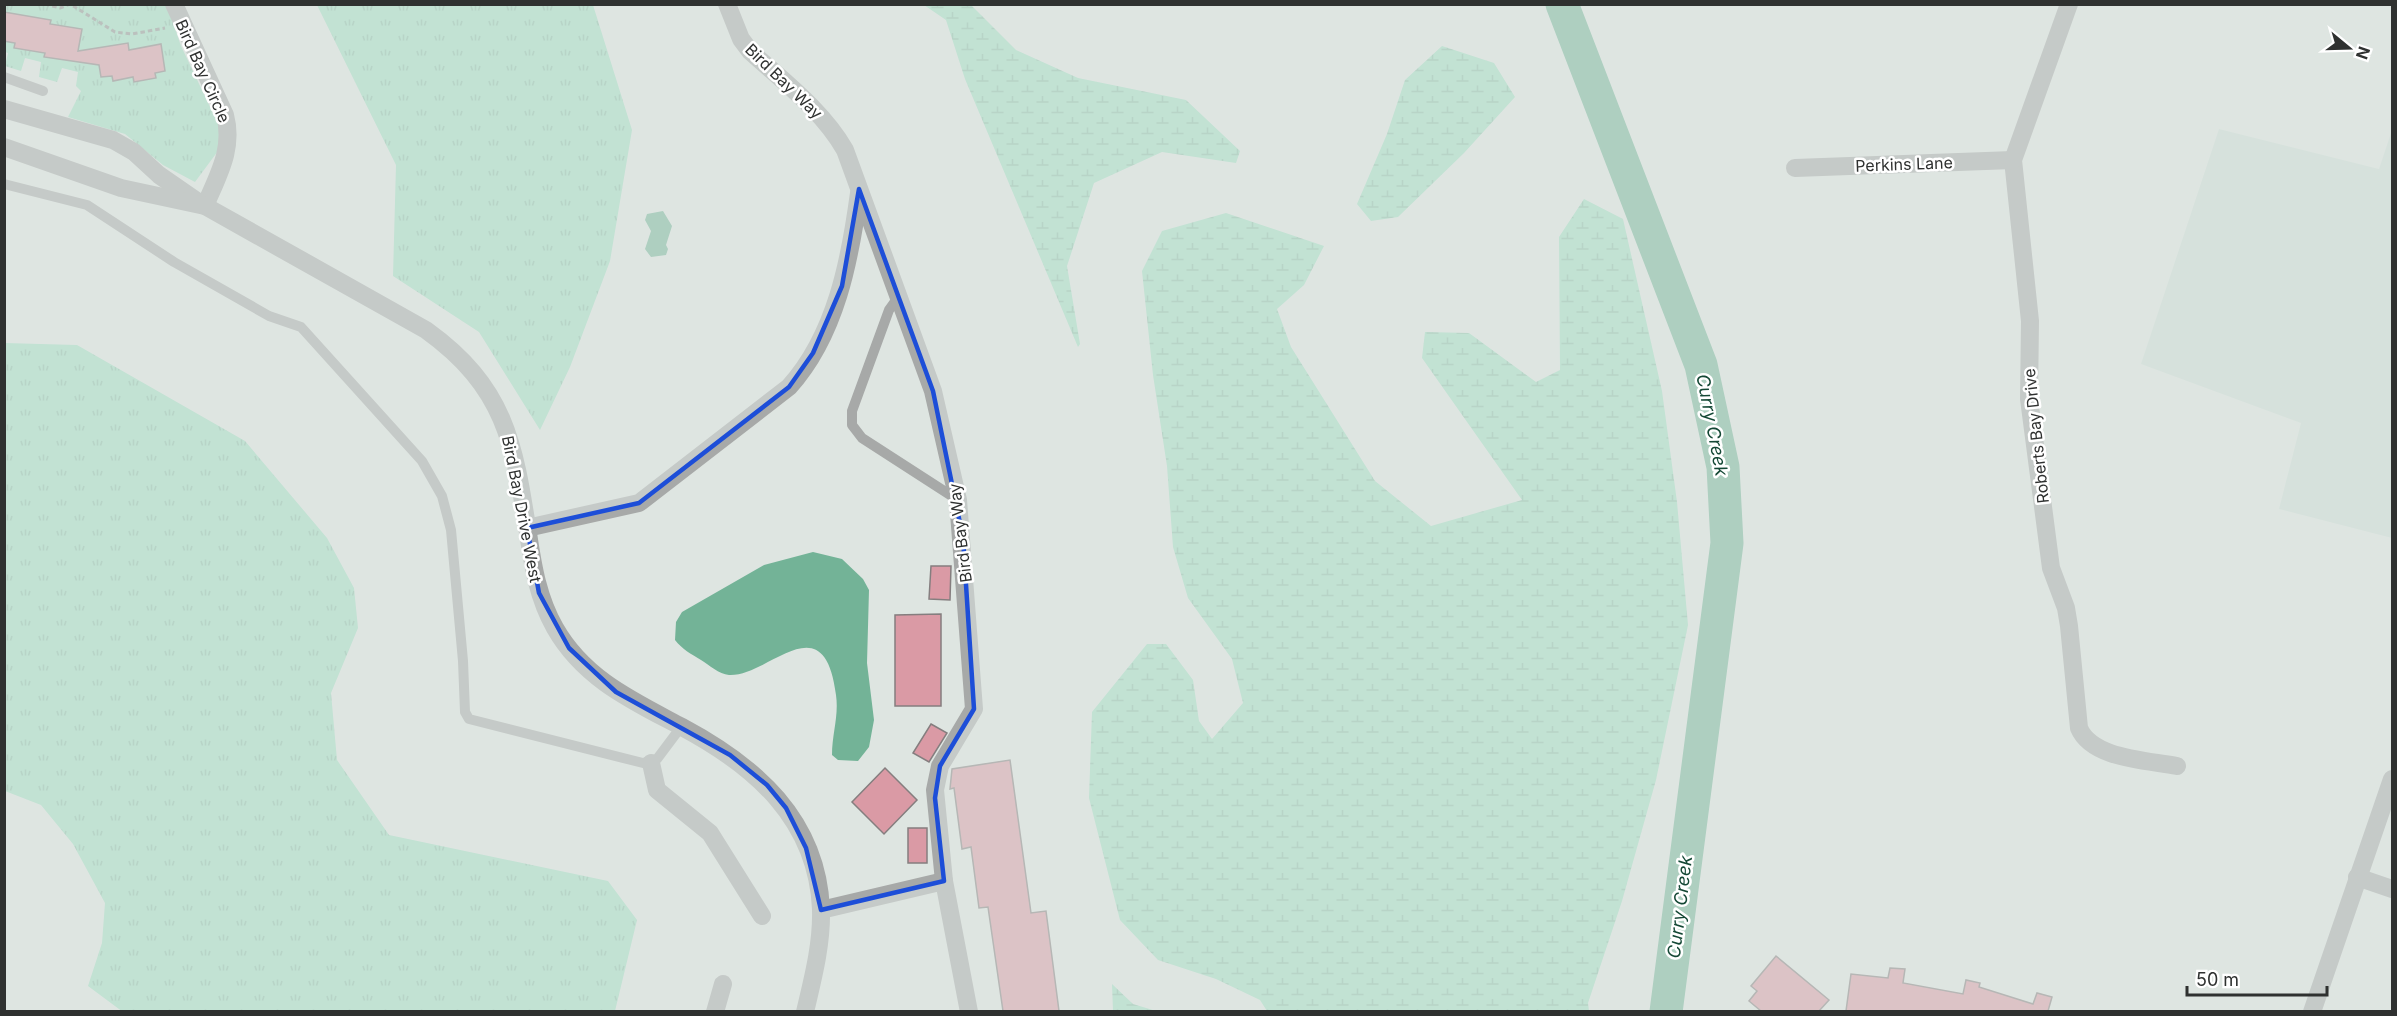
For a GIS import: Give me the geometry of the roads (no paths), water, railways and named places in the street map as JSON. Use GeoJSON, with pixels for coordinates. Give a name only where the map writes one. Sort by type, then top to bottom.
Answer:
{"type":"FeatureCollection","features":[{"type":"Feature","properties":{"kind":"street","name":"Bird Bay Circle"},"geometry":{"type":"LineString","coordinates":[[174,4],[225,115],[229,131],[226,157],[205,206]]}},
{"type":"Feature","properties":{"kind":"street","name":"Bird Bay Way"},"geometry":{"type":"LineString","coordinates":[[727,4],[741,39],[750,51],[818,113],[834,131],[845,150],[933,391],[958,500],[974,710],[940,766],[935,782],[944,880],[969,1011]]}},
{"type":"Feature","properties":{"kind":"street","name":"Roberts Bay Drive"},"geometry":{"type":"LineString","coordinates":[[2069,4],[2013,160],[2030,321],[2029,399],[2051,568],[2066,608],[2079,728],[2088,743],[2096,747],[2177,766]]}},
{"type":"Feature","properties":{"kind":"street"},"geometry":{"type":"LineString","coordinates":[[4,109],[113,140],[134,152],[159,175],[205,206]]}},
{"type":"Feature","properties":{"kind":"street","name":"Bird Bay Drive West"},"geometry":{"type":"LineString","coordinates":[[4,147],[121,189],[205,206],[426,330],[451,348],[484,386],[507,428],[519,477],[539,593],[556,629],[569,648],[597,678],[616,692],[730,755],[777,795],[797,827],[813,866],[821,910],[818,949],[805,1011]]}},
{"type":"Feature","properties":{"kind":"street","name":"Perkins Lane"},"geometry":{"type":"LineString","coordinates":[[1795,168],[2013,160]]}},
{"type":"Feature","properties":{"kind":"street","name":"Bird Bay Way"},"geometry":{"type":"LineString","coordinates":[[527,528],[639,503],[789,387],[804,371],[842,286],[852,243],[859,189]]}},
{"type":"Feature","properties":{"kind":"street"},"geometry":{"type":"LineString","coordinates":[[651,763],[652,781],[657,790],[710,833],[762,916]]}},
{"type":"Feature","properties":{"kind":"street"},"geometry":{"type":"LineString","coordinates":[[2312,1011],[2392,779]]}},
{"type":"Feature","properties":{"kind":"street"},"geometry":{"type":"LineString","coordinates":[[2357,878],[2392,889]]}},
{"type":"Feature","properties":{"kind":"street"},"geometry":{"type":"LineString","coordinates":[[821,910],[944,880]]}},
{"type":"Feature","properties":{"kind":"street"},"geometry":{"type":"LineString","coordinates":[[716,1011],[723,984]]}},
{"type":"Feature","properties":{"kind":"lane"},"geometry":{"type":"LineString","coordinates":[[4,76],[43,92]]}},
{"type":"Feature","properties":{"kind":"lane"},"geometry":{"type":"LineString","coordinates":[[4,184],[87,205],[174,262],[269,316],[301,327],[422,461],[442,496],[452,538],[466,716],[473,721],[651,763],[657,759],[681,727]]}},
{"type":"Feature","properties":{"kind":"lane"},"geometry":{"type":"LineString","coordinates":[[899,296],[889,310],[856,399],[851,416],[852,424],[862,438],[958,500]]}},
{"type":"Feature","properties":{"kind":"waterway","name":"Curry Creek"},"geometry":{"type":"LineString","coordinates":[[1562,4],[1701,365],[1723,467],[1727,543],[1666,1012]]}}]}
